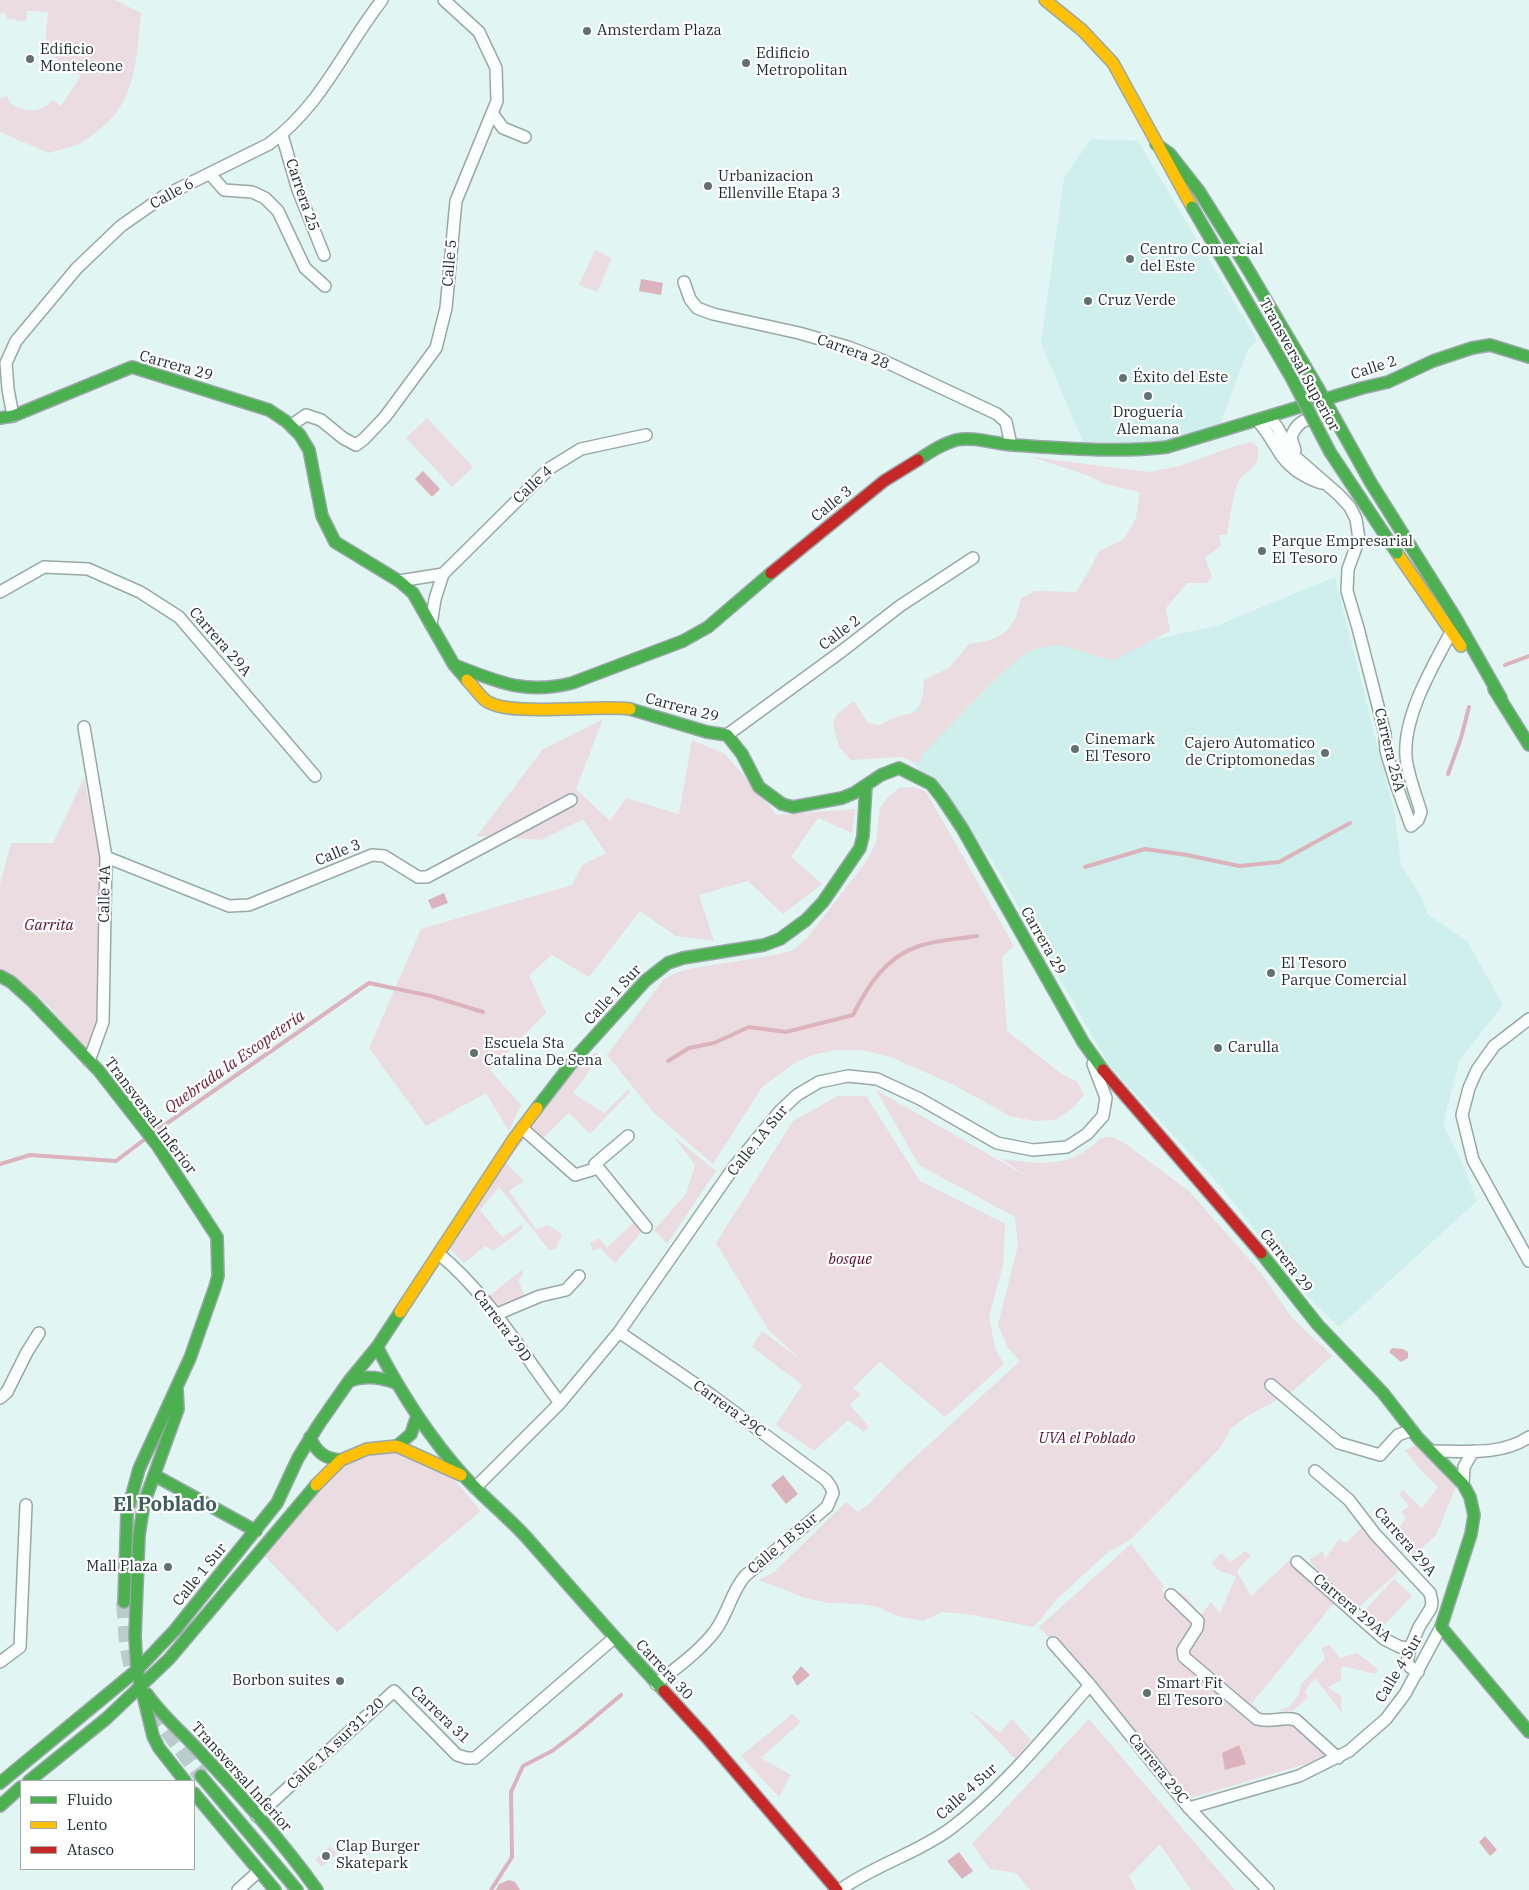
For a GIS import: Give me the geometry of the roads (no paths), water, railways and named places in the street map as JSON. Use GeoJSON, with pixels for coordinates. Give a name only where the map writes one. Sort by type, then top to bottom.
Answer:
{"type":"FeatureCollection","features":[{"type":"Feature","properties":{"kind":"street","name":"Calle 6"},"geometry":{"type":"LineString","coordinates":[[13,416],[6,363],[16,341],[77,268],[121,226],[164,196],[269,144],[282,135],[317,98],[382,0]]}},
{"type":"Feature","properties":{"kind":"street","name":"Calle 5"},"geometry":{"type":"LineString","coordinates":[[292,427],[306,415],[321,420],[343,438],[356,445],[385,417],[436,348],[446,308],[456,201],[497,101],[496,68],[479,32],[444,0]]}},
{"type":"Feature","properties":{"kind":"street","name":"Transversal Superior"},"geometry":{"type":"LineString","coordinates":[[1046,0],[1082,30],[1113,63],[1156,144],[1291,377],[1330,452],[1451,632],[1501,698],[1529,745]]}},
{"type":"Feature","properties":{"kind":"street"},"geometry":{"type":"LineString","coordinates":[[492,113],[503,128],[525,137]]}},
{"type":"Feature","properties":{"kind":"street","name":"Carrera 25"},"geometry":{"type":"LineString","coordinates":[[282,135],[298,190],[324,254]]}},
{"type":"Feature","properties":{"kind":"street"},"geometry":{"type":"LineString","coordinates":[[1156,144],[1170,154],[1199,191],[1246,266],[1371,483],[1455,617],[1501,698]]}},
{"type":"Feature","properties":{"kind":"street"},"geometry":{"type":"LineString","coordinates":[[210,174],[224,190],[252,192],[265,198],[278,211],[305,268],[325,286]]}},
{"type":"Feature","properties":{"kind":"street","name":"Carrera 28"},"geometry":{"type":"LineString","coordinates":[[684,282],[690,299],[697,308],[713,314],[799,333],[848,347],[884,361],[997,414],[1006,422],[1011,445]]}},
{"type":"Feature","properties":{"kind":"street","name":"Calle 2"},"geometry":{"type":"LineString","coordinates":[[1263,419],[1362,388],[1388,382],[1433,361],[1472,348],[1490,345],[1528,355]]}},
{"type":"Feature","properties":{"kind":"street","name":"Carrera 29"},"geometry":{"type":"LineString","coordinates":[[0,418],[13,416],[132,367],[269,410],[292,427],[300,435],[309,450],[322,516],[335,542],[399,580],[413,593],[454,665],[486,701],[498,706],[533,710],[600,707],[628,709],[652,714],[707,732],[727,735],[742,754],[759,786],[770,797],[782,804],[793,806],[835,800],[854,793],[881,775],[900,768],[931,784],[962,828],[1046,974],[1082,1042],[1109,1078],[1244,1232],[1318,1325],[1463,1484]]}},
{"type":"Feature","properties":{"kind":"street","name":"Carrera 29"},"geometry":{"type":"LineString","coordinates":[[262,408],[297,438],[313,469]]}},
{"type":"Feature","properties":{"kind":"street","name":"Carrera 25A"},"geometry":{"type":"LineString","coordinates":[[1303,464],[1291,438],[1296,428],[1308,419],[1318,417],[1334,418]]}},
{"type":"Feature","properties":{"kind":"street","name":"Calle 3"},"geometry":{"type":"LineString","coordinates":[[454,665],[523,689],[558,688],[683,641],[708,627],[806,543],[884,481],[938,448],[958,440],[977,440],[1011,445],[1142,450],[1168,447],[1263,419]]}},
{"type":"Feature","properties":{"kind":"street","name":"Carrera 25A"},"geometry":{"type":"LineString","coordinates":[[1263,419],[1277,427],[1292,454],[1350,507],[1359,530],[1360,539],[1347,576],[1347,591],[1385,734],[1386,751],[1411,826],[1418,820],[1421,812],[1406,757],[1409,725],[1429,675],[1451,632]]}},
{"type":"Feature","properties":{"kind":"street","name":"Carrera 25A"},"geometry":{"type":"LineString","coordinates":[[1263,419],[1267,431],[1282,456],[1306,478],[1325,484]]}},
{"type":"Feature","properties":{"kind":"street","name":"Calle 4"},"geometry":{"type":"LineString","coordinates":[[443,574],[550,468],[581,449],[646,435]]}},
{"type":"Feature","properties":{"kind":"street","name":"Calle 2"},"geometry":{"type":"LineString","coordinates":[[727,735],[900,606],[973,558]]}},
{"type":"Feature","properties":{"kind":"street","name":"Carrera 29A"},"geometry":{"type":"LineString","coordinates":[[0,592],[44,567],[88,569],[140,592],[180,617],[315,776]]}},
{"type":"Feature","properties":{"kind":"street"},"geometry":{"type":"LineString","coordinates":[[399,580],[443,574],[431,625]]}},
{"type":"Feature","properties":{"kind":"street"},"geometry":{"type":"LineString","coordinates":[[486,701],[485,690],[493,682],[498,681]]}},
{"type":"Feature","properties":{"kind":"street","name":"Calle 4A"},"geometry":{"type":"LineString","coordinates":[[84,727],[106,857],[103,1022],[89,1061]]}},
{"type":"Feature","properties":{"kind":"street","name":"Calle 1 Sur"},"geometry":{"type":"LineString","coordinates":[[0,1783],[137,1670],[175,1630],[256,1531],[277,1503],[310,1437],[349,1381],[377,1347],[522,1128],[578,1055],[645,981],[668,963],[683,958],[764,945],[780,939],[806,920],[832,889],[860,848],[863,836],[866,785]]}},
{"type":"Feature","properties":{"kind":"street","name":"Calle 3"},"geometry":{"type":"LineString","coordinates":[[106,857],[230,906],[249,905],[372,855],[384,856],[418,877],[428,877],[571,800]]}},
{"type":"Feature","properties":{"kind":"street","name":"Transversal Inferior"},"geometry":{"type":"LineString","coordinates":[[0,976],[11,982],[32,1001],[98,1071],[157,1145],[217,1237],[218,1276],[190,1358],[139,1469],[132,1494],[125,1536],[124,1602]]}},
{"type":"Feature","properties":{"kind":"street"},"geometry":{"type":"LineString","coordinates":[[1529,1019],[1494,1046],[1477,1070],[1468,1088],[1462,1116],[1473,1160],[1529,1261]]}},
{"type":"Feature","properties":{"kind":"street","name":"Calle 1A Sur"},"geometry":{"type":"LineString","coordinates":[[475,1488],[560,1403],[619,1332],[734,1168],[780,1111],[797,1095],[819,1082],[848,1076],[877,1080],[920,1100],[997,1142],[1032,1150],[1067,1147],[1087,1134],[1102,1116],[1106,1098],[1082,1042]]}},
{"type":"Feature","properties":{"kind":"street"},"geometry":{"type":"LineString","coordinates":[[522,1128],[575,1175],[598,1168],[646,1227],[595,1164],[628,1136]]}},
{"type":"Feature","properties":{"kind":"street","name":"Carrera 29D"},"geometry":{"type":"LineString","coordinates":[[439,1254],[467,1280],[560,1403]]}},
{"type":"Feature","properties":{"kind":"street"},"geometry":{"type":"LineString","coordinates":[[495,1315],[540,1296],[566,1290],[579,1276]]}},
{"type":"Feature","properties":{"kind":"street","name":"Carrera 29C"},"geometry":{"type":"LineString","coordinates":[[619,1332],[710,1394],[826,1480],[833,1493]]}},
{"type":"Feature","properties":{"kind":"street"},"geometry":{"type":"LineString","coordinates":[[0,1398],[7,1392],[39,1333]]}},
{"type":"Feature","properties":{"kind":"street"},"geometry":{"type":"LineString","coordinates":[[377,1347],[396,1383],[417,1416],[416,1424],[409,1437],[397,1446]]}},
{"type":"Feature","properties":{"kind":"street"},"geometry":{"type":"LineString","coordinates":[[349,1381],[357,1377],[367,1376],[396,1383]]}},
{"type":"Feature","properties":{"kind":"street"},"geometry":{"type":"LineString","coordinates":[[1271,1385],[1339,1443],[1380,1454],[1398,1435],[1412,1430]]}},
{"type":"Feature","properties":{"kind":"street","name":"Transversal Inferior"},"geometry":{"type":"LineString","coordinates":[[177,1386],[178,1409],[144,1503],[139,1535],[135,1636],[137,1670],[153,1736],[163,1753],[184,1780]]}},
{"type":"Feature","properties":{"kind":"street","name":"Carrera 30"},"geometry":{"type":"LineString","coordinates":[[417,1416],[464,1476],[525,1536],[614,1638],[712,1744],[839,1890]]}},
{"type":"Feature","properties":{"kind":"street"},"geometry":{"type":"LineString","coordinates":[[310,1437],[312,1444],[321,1455],[334,1460],[341,1460]]}},
{"type":"Feature","properties":{"kind":"street"},"geometry":{"type":"LineString","coordinates":[[1432,1451],[1491,1451],[1510,1446],[1529,1437]]}},
{"type":"Feature","properties":{"kind":"street","name":"Calle 1 Sur"},"geometry":{"type":"LineString","coordinates":[[30,1780],[108,1718],[142,1686],[186,1639],[320,1479],[341,1460],[367,1449],[397,1446]]}},
{"type":"Feature","properties":{"kind":"street","name":"Carrera 30"},"geometry":{"type":"LineString","coordinates":[[397,1446],[464,1476]]}},
{"type":"Feature","properties":{"kind":"street"},"geometry":{"type":"LineString","coordinates":[[1463,1484],[1464,1467],[1473,1451]]}},
{"type":"Feature","properties":{"kind":"street","name":"Carrera 29A"},"geometry":{"type":"LineString","coordinates":[[1315,1471],[1350,1500],[1375,1534],[1430,1593],[1431,1608],[1419,1627],[1410,1648]]}},
{"type":"Feature","properties":{"kind":"street"},"geometry":{"type":"LineString","coordinates":[[154,1474],[256,1531]]}},
{"type":"Feature","properties":{"kind":"street","name":"Calle 4 Sur"},"geometry":{"type":"LineString","coordinates":[[1189,1808],[1299,1776],[1338,1758],[1386,1719],[1405,1694],[1441,1627],[1469,1544],[1474,1522],[1473,1504],[1463,1484]]}},
{"type":"Feature","properties":{"kind":"street","name":"Calle 1B Sur"},"geometry":{"type":"LineString","coordinates":[[656,1684],[714,1632],[723,1619],[736,1588],[745,1576],[827,1507],[833,1493]]}},
{"type":"Feature","properties":{"kind":"street"},"geometry":{"type":"LineString","coordinates":[[0,1662],[20,1647],[26,1504]]}},
{"type":"Feature","properties":{"kind":"street","name":"Carrera 29AA"},"geometry":{"type":"LineString","coordinates":[[1297,1562],[1384,1639],[1400,1647],[1410,1648]]}},
{"type":"Feature","properties":{"kind":"street"},"geometry":{"type":"LineString","coordinates":[[1171,1595],[1198,1621],[1197,1628],[1183,1650],[1184,1658],[1257,1719],[1272,1721],[1289,1718],[1296,1720],[1338,1758]]}},
{"type":"Feature","properties":{"kind":"street"},"geometry":{"type":"LineString","coordinates":[[1441,1627],[1529,1732]]}},
{"type":"Feature","properties":{"kind":"street","name":"Carrera 31"},"geometry":{"type":"LineString","coordinates":[[394,1691],[457,1755],[475,1758],[614,1638]]}},
{"type":"Feature","properties":{"kind":"street","name":"Carrera 29C"},"geometry":{"type":"LineString","coordinates":[[1053,1643],[1090,1684],[1189,1808],[1268,1890]]}},
{"type":"Feature","properties":{"kind":"street"},"geometry":{"type":"LineString","coordinates":[[1410,1648],[1407,1662],[1410,1667],[1418,1672]]}},
{"type":"Feature","properties":{"kind":"street","name":"Calle 4 Sur"},"geometry":{"type":"LineString","coordinates":[[839,1890],[872,1870],[924,1846],[950,1829],[981,1803],[1007,1777],[1090,1684]]}},
{"type":"Feature","properties":{"kind":"street","name":"Transversal Inferior"},"geometry":{"type":"LineString","coordinates":[[142,1686],[160,1713],[189,1739],[257,1816],[317,1890]]}},
{"type":"Feature","properties":{"kind":"street","name":"Calle 1A sur31-20"},"geometry":{"type":"LineString","coordinates":[[257,1816],[394,1691]]}},
{"type":"Feature","properties":{"kind":"street","name":"Transversal Inferior"},"geometry":{"type":"LineString","coordinates":[[201,1776],[297,1890]]}},
{"type":"Feature","properties":{"kind":"street"},"geometry":{"type":"LineString","coordinates":[[0,1806],[20,1789]]}},
{"type":"Feature","properties":{"kind":"street"},"geometry":{"type":"LineString","coordinates":[[195,1794],[275,1890]]}},
{"type":"Feature","properties":{"kind":"street"},"geometry":{"type":"LineString","coordinates":[[238,1890],[259,1872]]}},
{"type":"Feature","properties":{"kind":"waterway","name":"Quebrada la Escopetería"},"geometry":{"type":"LineString","coordinates":[[1505,665],[1529,656]]}},
{"type":"Feature","properties":{"kind":"waterway","name":"Quebrada la Escopetería"},"geometry":{"type":"LineString","coordinates":[[1448,774],[1461,738],[1469,707]]}},
{"type":"Feature","properties":{"kind":"waterway","name":"Quebrada la Escopetería"},"geometry":{"type":"LineString","coordinates":[[1085,867],[1145,849],[1187,855],[1239,866],[1279,862],[1350,823]]}},
{"type":"Feature","properties":{"kind":"waterway","name":"Quebrada la Escopetería"},"geometry":{"type":"LineString","coordinates":[[668,1061],[689,1048],[714,1043],[749,1027],[786,1032],[853,1015],[879,973],[897,957],[926,944],[977,936]]}},
{"type":"Feature","properties":{"kind":"waterway","name":"Quebrada la Escopetería"},"geometry":{"type":"LineString","coordinates":[[153,1133],[369,983],[431,996],[483,1012]]}},
{"type":"Feature","properties":{"kind":"waterway","name":"Quebrada la Escopetería"},"geometry":{"type":"LineString","coordinates":[[0,1164],[30,1155],[116,1161],[145,1139]]}},
{"type":"Feature","properties":{"kind":"waterway"},"geometry":{"type":"LineString","coordinates":[[491,1890],[512,1857],[511,1792],[523,1766],[552,1751],[621,1695]]}},
{"type":"Feature","properties":{"kind":"tunnel"},"geometry":{"type":"LineString","coordinates":[[124,1602],[127,1644],[132,1669]]}},
{"type":"Feature","properties":{"kind":"tunnel"},"geometry":{"type":"LineString","coordinates":[[153,1711],[201,1776]]}},
{"type":"Feature","properties":{"kind":"place","name":"Amsterdam Plaza"},"geometry":{"type":"Point","coordinates":[587,31]}},
{"type":"Feature","properties":{"kind":"place","name":"Edificio Monteleone"},"geometry":{"type":"Point","coordinates":[30,59]}},
{"type":"Feature","properties":{"kind":"place","name":"Edificio Metropolitan"},"geometry":{"type":"Point","coordinates":[746,63]}},
{"type":"Feature","properties":{"kind":"place","name":"Urbanizacion Ellenville Etapa 3"},"geometry":{"type":"Point","coordinates":[708,186]}},
{"type":"Feature","properties":{"kind":"place","name":"Centro Comercial del Este"},"geometry":{"type":"Point","coordinates":[1130,259]}},
{"type":"Feature","properties":{"kind":"place","name":"Cruz Verde"},"geometry":{"type":"Point","coordinates":[1088,301]}},
{"type":"Feature","properties":{"kind":"place","name":"Éxito del Este"},"geometry":{"type":"Point","coordinates":[1123,378]}},
{"type":"Feature","properties":{"kind":"place","name":"Droguería Alemana"},"geometry":{"type":"Point","coordinates":[1148,396]}},
{"type":"Feature","properties":{"kind":"place","name":"Parque Empresarial El Tesoro"},"geometry":{"type":"Point","coordinates":[1262,551]}},
{"type":"Feature","properties":{"kind":"place","name":"Cinemark El Tesoro"},"geometry":{"type":"Point","coordinates":[1075,749]}},
{"type":"Feature","properties":{"kind":"place","name":"Cajero Automatico de Criptomonedas"},"geometry":{"type":"Point","coordinates":[1325,753]}},
{"type":"Feature","properties":{"kind":"place","name":"El Tesoro Parque Comercial"},"geometry":{"type":"Point","coordinates":[1271,973]}},
{"type":"Feature","properties":{"kind":"place","name":"Carulla"},"geometry":{"type":"Point","coordinates":[1218,1048]}},
{"type":"Feature","properties":{"kind":"place","name":"Escuela Sta Catalina De Sena"},"geometry":{"type":"Point","coordinates":[474,1053]}},
{"type":"Feature","properties":{"kind":"place","name":"Mall Plaza"},"geometry":{"type":"Point","coordinates":[168,1567]}},
{"type":"Feature","properties":{"kind":"place","name":"Borbon suites"},"geometry":{"type":"Point","coordinates":[340,1681]}},
{"type":"Feature","properties":{"kind":"place","name":"Smart Fit El Tesoro"},"geometry":{"type":"Point","coordinates":[1147,1693]}},
{"type":"Feature","properties":{"kind":"place","name":"Clap Burger Skatepark"},"geometry":{"type":"Point","coordinates":[326,1856]}},
{"type":"Feature","properties":{"kind":"district","name":"El Poblado"},"geometry":{"type":"Point","coordinates":[165,1505]}},
{"type":"Feature","properties":{"kind":"park label","name":"Garrita"},"geometry":{"type":"Point","coordinates":[49,926]}},
{"type":"Feature","properties":{"kind":"park label","name":"bosque"},"geometry":{"type":"Point","coordinates":[850,1260]}},
{"type":"Feature","properties":{"kind":"park label","name":"UVA el Poblado"},"geometry":{"type":"Point","coordinates":[1087,1439]}}]}
